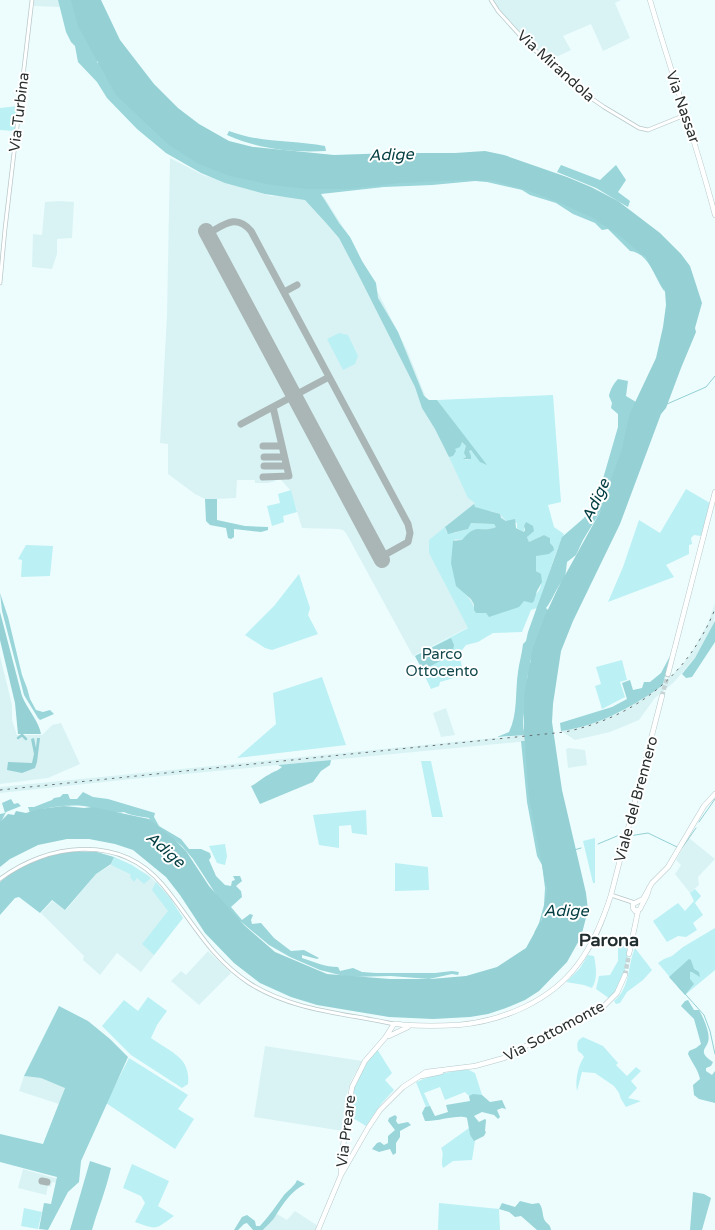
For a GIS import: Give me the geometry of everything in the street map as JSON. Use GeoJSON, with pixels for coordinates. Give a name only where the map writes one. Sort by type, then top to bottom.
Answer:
{"type":"FeatureCollection","features":[{"type":"Feature","properties":{"kind":"main road","name":"Via Nassar"},"geometry":{"type":"LineString","coordinates":[[650,0],[685,115],[701,160],[715,215]]}},
{"type":"Feature","properties":{"kind":"main road"},"geometry":{"type":"LineString","coordinates":[[668,674],[715,492]]}},
{"type":"Feature","properties":{"kind":"main road","name":"Viale del Brennero"},"geometry":{"type":"LineString","coordinates":[[395,1027],[466,1024],[499,1018],[529,1005],[562,981],[577,966],[599,928],[611,895],[662,696]]}},
{"type":"Feature","properties":{"kind":"main road"},"geometry":{"type":"LineString","coordinates":[[629,954],[635,928],[636,907],[648,896],[649,888],[673,860],[704,806],[715,794]]}},
{"type":"Feature","properties":{"kind":"main road","name":"Via Sottomonte"},"geometry":{"type":"LineString","coordinates":[[416,1078],[426,1072],[494,1062],[504,1058],[566,1024],[604,1006],[617,993],[624,976]]}},
{"type":"Feature","properties":{"kind":"main road","name":"Via Preare"},"geometry":{"type":"LineString","coordinates":[[318,1230],[341,1175],[342,1153],[352,1087],[365,1060],[395,1027]]}},
{"type":"Feature","properties":{"kind":"main road","name":"Via Sottomonte"},"geometry":{"type":"LineString","coordinates":[[416,1078],[468,1066]]}},
{"type":"Feature","properties":{"kind":"main road"},"geometry":{"type":"LineString","coordinates":[[341,1175],[380,1110],[394,1095],[416,1078]]}},
{"type":"Feature","properties":{"kind":"street","name":"Via Turbina"},"geometry":{"type":"LineString","coordinates":[[0,283],[32,0]]}},
{"type":"Feature","properties":{"kind":"street","name":"Via Mirandola"},"geometry":{"type":"LineString","coordinates":[[491,0],[498,11],[527,43],[578,88],[604,107],[639,128],[648,130],[685,115]]}},
{"type":"Feature","properties":{"kind":"street"},"geometry":{"type":"LineString","coordinates":[[0,879],[32,860],[63,850],[88,849],[109,852],[134,862],[160,882],[212,951],[235,973],[248,982],[271,996],[302,1007],[384,1022],[395,1027]]}},
{"type":"Feature","properties":{"kind":"street"},"geometry":{"type":"LineString","coordinates":[[611,895],[626,899],[636,907]]}},
{"type":"Feature","properties":{"kind":"shaded area"},"geometry":{"type":"Polygon","coordinates":[[[34,0],[58,0],[60,7],[34,6],[34,0]]]}},
{"type":"Feature","properties":{"kind":"shaded area"},"geometry":{"type":"Polygon","coordinates":[[[58,0],[72,0],[100,57],[97,62],[100,62],[163,134],[454,180],[465,177],[529,186],[616,228],[660,272],[665,292],[647,262],[637,253],[630,251],[608,229],[602,230],[595,223],[573,214],[556,203],[530,195],[522,190],[475,181],[384,187],[321,194],[350,237],[376,283],[378,298],[398,332],[424,396],[429,400],[437,400],[487,465],[480,462],[471,450],[469,451],[471,459],[463,459],[466,457],[464,453],[466,446],[462,442],[460,447],[455,449],[456,451],[453,456],[449,457],[422,408],[415,387],[339,238],[305,200],[265,194],[225,183],[201,173],[166,153],[137,129],[107,98],[97,82],[78,62],[75,46],[66,32],[58,0]]]}},
{"type":"Feature","properties":{"kind":"shaded area"},"geometry":{"type":"Polygon","coordinates":[[[492,0],[621,0],[615,3],[630,38],[603,51],[591,24],[563,36],[571,50],[550,60],[515,30],[492,0]]]}},
{"type":"Feature","properties":{"kind":"shaded area"},"geometry":{"type":"Polygon","coordinates":[[[229,131],[253,138],[325,146],[326,151],[288,151],[263,147],[227,135],[229,131]]]}},
{"type":"Feature","properties":{"kind":"shaded area"},"geometry":{"type":"Polygon","coordinates":[[[170,158],[203,175],[271,196],[324,197],[352,241],[407,350],[427,400],[512,497],[469,627],[413,656],[346,533],[338,529],[302,528],[291,491],[281,480],[255,483],[255,480],[237,480],[236,498],[205,499],[168,474],[168,444],[160,443],[167,315],[170,158]]]}},
{"type":"Feature","properties":{"kind":"shaded area"},"geometry":{"type":"Polygon","coordinates":[[[561,165],[600,180],[616,165],[626,180],[618,192],[630,201],[628,207],[596,188],[557,172],[561,165]]]}},
{"type":"Feature","properties":{"kind":"shaded area"},"geometry":{"type":"Polygon","coordinates":[[[45,202],[74,202],[72,238],[57,239],[57,254],[52,269],[32,267],[33,234],[42,235],[45,202]]]}},
{"type":"Feature","properties":{"kind":"shaded area"},"geometry":{"type":"Polygon","coordinates":[[[618,379],[628,381],[626,396],[636,402],[606,502],[576,555],[567,562],[565,579],[559,585],[546,608],[549,611],[530,662],[530,674],[528,674],[523,718],[525,735],[497,737],[509,732],[512,725],[518,669],[523,644],[526,641],[562,537],[584,518],[600,489],[618,427],[618,414],[611,408],[612,403],[609,396],[612,387],[618,379]]]}},
{"type":"Feature","properties":{"kind":"shaded area"},"geometry":{"type":"Polygon","coordinates":[[[205,499],[217,499],[217,520],[245,526],[268,527],[268,530],[261,532],[234,529],[234,537],[228,538],[226,528],[210,525],[206,521],[205,499]]]}},
{"type":"Feature","properties":{"kind":"shaded area"},"geometry":{"type":"Polygon","coordinates":[[[474,504],[475,507],[500,514],[501,518],[506,521],[515,519],[516,528],[524,532],[526,522],[533,526],[534,531],[527,537],[529,542],[544,535],[550,538],[550,543],[554,550],[549,554],[536,556],[536,571],[541,574],[542,582],[532,603],[524,601],[519,607],[489,617],[486,613],[476,613],[471,599],[456,586],[451,563],[453,541],[462,540],[475,529],[496,527],[494,524],[471,523],[468,529],[448,534],[445,527],[474,504]]]}},
{"type":"Feature","properties":{"kind":"shaded area"},"geometry":{"type":"Polygon","coordinates":[[[0,593],[30,699],[36,710],[43,712],[50,710],[54,714],[40,720],[24,695],[2,611],[0,593]]]}},
{"type":"Feature","properties":{"kind":"shaded area"},"geometry":{"type":"Polygon","coordinates":[[[715,603],[714,625],[695,658],[674,682],[655,698],[639,720],[610,732],[575,740],[561,731],[587,726],[619,713],[659,688],[690,655],[708,623],[715,603]]]}},
{"type":"Feature","properties":{"kind":"shaded area"},"geometry":{"type":"Polygon","coordinates":[[[715,621],[715,642],[692,677],[686,678],[682,674],[695,658],[715,621]]]}},
{"type":"Feature","properties":{"kind":"shaded area"},"geometry":{"type":"Polygon","coordinates":[[[451,638],[454,645],[453,650],[442,656],[442,660],[423,670],[415,656],[451,638]]]}},
{"type":"Feature","properties":{"kind":"shaded area"},"geometry":{"type":"Polygon","coordinates":[[[0,656],[12,705],[12,720],[17,735],[42,735],[52,725],[61,723],[80,764],[48,778],[0,784],[0,656]]]}},
{"type":"Feature","properties":{"kind":"shaded area"},"geometry":{"type":"Polygon","coordinates":[[[670,656],[663,684],[659,688],[612,716],[575,729],[561,731],[560,723],[612,707],[627,699],[622,683],[630,680],[633,690],[642,688],[644,682],[650,682],[661,673],[670,656]]]}},
{"type":"Feature","properties":{"kind":"shaded area"},"geometry":{"type":"Polygon","coordinates":[[[446,708],[455,735],[441,737],[433,713],[446,708]]]}},
{"type":"Feature","properties":{"kind":"shaded area"},"geometry":{"type":"Polygon","coordinates":[[[525,735],[526,741],[519,742],[0,793],[0,787],[525,735]]]}},
{"type":"Feature","properties":{"kind":"shaded area"},"geometry":{"type":"Polygon","coordinates":[[[521,741],[526,741],[526,755],[545,869],[548,902],[537,932],[534,933],[544,905],[545,888],[542,865],[537,856],[527,802],[521,741]]]}},
{"type":"Feature","properties":{"kind":"shaded area"},"geometry":{"type":"Polygon","coordinates":[[[566,749],[585,750],[587,765],[568,768],[566,749]]]}},
{"type":"Feature","properties":{"kind":"shaded area"},"geometry":{"type":"Polygon","coordinates":[[[331,760],[330,765],[321,771],[313,782],[260,804],[251,786],[282,767],[278,765],[331,760]]]}},
{"type":"Feature","properties":{"kind":"shaded area"},"geometry":{"type":"Polygon","coordinates":[[[83,792],[93,797],[108,799],[155,813],[154,817],[159,826],[181,839],[189,849],[201,849],[210,853],[211,857],[209,860],[216,876],[225,885],[231,886],[232,881],[235,880],[233,876],[240,876],[242,881],[236,886],[241,891],[242,897],[231,907],[242,920],[250,914],[253,915],[252,924],[261,923],[274,938],[291,951],[304,950],[319,958],[302,955],[302,958],[338,967],[340,971],[353,968],[362,972],[376,973],[435,973],[452,971],[459,972],[458,975],[452,974],[429,979],[391,976],[348,977],[320,970],[290,957],[269,945],[239,920],[219,899],[193,859],[182,846],[151,822],[149,818],[84,806],[50,807],[30,813],[28,807],[34,807],[60,797],[63,794],[68,794],[70,799],[77,799],[83,792]]]}},
{"type":"Feature","properties":{"kind":"shaded area"},"geometry":{"type":"Polygon","coordinates":[[[11,799],[14,804],[18,803],[21,806],[6,812],[0,824],[0,814],[5,813],[2,803],[11,799]]]}},
{"type":"Feature","properties":{"kind":"shaded area"},"geometry":{"type":"Polygon","coordinates":[[[689,838],[715,859],[698,877],[699,885],[690,893],[675,874],[681,865],[676,860],[689,838]]]}},
{"type":"Feature","properties":{"kind":"shaded area"},"geometry":{"type":"Polygon","coordinates":[[[71,851],[97,852],[114,857],[111,864],[96,874],[65,910],[52,900],[40,913],[19,897],[15,898],[0,915],[0,882],[16,870],[33,862],[71,851]]]}},
{"type":"Feature","properties":{"kind":"shaded area"},"geometry":{"type":"Polygon","coordinates":[[[114,857],[147,874],[170,898],[183,918],[141,972],[117,953],[100,975],[83,960],[84,956],[41,913],[52,901],[66,910],[96,874],[111,865],[114,857]]]}},
{"type":"Feature","properties":{"kind":"shaded area"},"geometry":{"type":"Polygon","coordinates":[[[208,951],[231,973],[199,1005],[171,981],[181,971],[186,975],[208,951]]]}},
{"type":"Feature","properties":{"kind":"shaded area"},"geometry":{"type":"Polygon","coordinates":[[[689,959],[694,969],[699,972],[700,977],[690,972],[690,979],[694,984],[685,995],[669,977],[689,959]]]}},
{"type":"Feature","properties":{"kind":"shaded area"},"geometry":{"type":"Polygon","coordinates":[[[688,1000],[694,1010],[699,1010],[708,1030],[709,1039],[704,1052],[706,1057],[713,1062],[711,1066],[706,1068],[706,1071],[712,1075],[715,1071],[715,1103],[699,1099],[694,1095],[693,1085],[700,1079],[688,1054],[689,1051],[701,1044],[694,1019],[681,1006],[688,1000]]]}},
{"type":"Feature","properties":{"kind":"shaded area"},"geometry":{"type":"Polygon","coordinates":[[[59,1006],[88,1021],[128,1057],[81,1161],[79,1182],[68,1192],[48,1230],[39,1229],[44,1203],[51,1204],[57,1177],[0,1162],[0,1134],[43,1144],[65,1088],[41,1078],[24,1076],[59,1006]]]}},
{"type":"Feature","properties":{"kind":"shaded area"},"geometry":{"type":"Polygon","coordinates":[[[265,1046],[362,1061],[351,1081],[346,1097],[343,1131],[254,1117],[265,1046]]]}},
{"type":"Feature","properties":{"kind":"shaded area"},"geometry":{"type":"Polygon","coordinates":[[[24,1076],[41,1078],[65,1087],[59,1104],[19,1091],[24,1076]]]}},
{"type":"Feature","properties":{"kind":"shaded area"},"geometry":{"type":"Polygon","coordinates":[[[473,1094],[482,1095],[490,1102],[502,1100],[506,1109],[497,1110],[500,1117],[498,1119],[494,1115],[482,1112],[474,1116],[479,1122],[486,1120],[484,1136],[474,1141],[470,1135],[467,1118],[458,1117],[425,1121],[422,1113],[425,1107],[430,1106],[435,1116],[448,1112],[446,1105],[470,1101],[469,1096],[473,1094]]]}},
{"type":"Feature","properties":{"kind":"shaded area"},"geometry":{"type":"Polygon","coordinates":[[[395,1115],[398,1124],[408,1122],[411,1125],[400,1131],[400,1137],[396,1143],[396,1153],[393,1155],[390,1149],[379,1152],[372,1149],[377,1143],[380,1142],[384,1145],[388,1143],[388,1136],[395,1130],[388,1121],[389,1118],[395,1115]]]}},
{"type":"Feature","properties":{"kind":"shaded area"},"geometry":{"type":"Polygon","coordinates":[[[90,1161],[111,1168],[107,1184],[92,1230],[70,1230],[90,1161]]]}},
{"type":"Feature","properties":{"kind":"shaded area"},"geometry":{"type":"Polygon","coordinates":[[[23,1169],[58,1179],[56,1183],[52,1182],[51,1187],[48,1186],[46,1195],[18,1188],[23,1169]]]}},
{"type":"Feature","properties":{"kind":"shaded area"},"geometry":{"type":"Polygon","coordinates":[[[297,1180],[305,1184],[292,1194],[263,1230],[253,1230],[247,1223],[238,1230],[234,1230],[242,1217],[247,1215],[255,1221],[256,1226],[260,1226],[297,1180]]]}},
{"type":"Feature","properties":{"kind":"shaded area"},"geometry":{"type":"Polygon","coordinates":[[[693,1192],[704,1194],[711,1198],[702,1230],[690,1230],[693,1192]]]}},
{"type":"Feature","properties":{"kind":"shaded area"},"geometry":{"type":"Polygon","coordinates":[[[520,1201],[532,1204],[539,1203],[544,1219],[551,1230],[537,1230],[521,1216],[515,1217],[509,1212],[499,1209],[502,1203],[515,1207],[520,1201]]]}},
{"type":"Feature","properties":{"kind":"shaded area"},"geometry":{"type":"Polygon","coordinates":[[[295,1211],[318,1226],[317,1230],[263,1230],[277,1214],[287,1220],[295,1211]]]}},
{"type":"Feature","properties":{"kind":"green space"},"geometry":{"type":"Polygon","coordinates":[[[18,106],[15,131],[0,130],[0,108],[18,106]]]}},
{"type":"Feature","properties":{"kind":"green space"},"geometry":{"type":"Polygon","coordinates":[[[339,333],[348,335],[358,356],[355,364],[343,370],[327,339],[339,333]]]}},
{"type":"Feature","properties":{"kind":"green space","name":"Parco Ottocento"},"geometry":{"type":"Polygon","coordinates":[[[553,395],[561,502],[548,505],[554,527],[564,534],[537,608],[531,610],[522,632],[493,633],[478,642],[466,645],[459,654],[464,675],[440,682],[439,686],[431,689],[415,656],[468,628],[429,553],[429,540],[445,527],[446,532],[455,533],[468,529],[470,523],[494,524],[496,527],[475,530],[462,540],[455,539],[452,552],[452,565],[458,583],[472,603],[476,613],[486,613],[488,615],[535,596],[541,584],[538,572],[536,571],[536,556],[553,546],[550,543],[550,538],[544,535],[529,542],[527,537],[530,533],[524,526],[524,532],[517,528],[517,523],[506,521],[500,514],[491,511],[487,512],[475,507],[475,503],[468,498],[449,457],[453,456],[455,449],[462,442],[466,446],[465,460],[471,459],[469,450],[471,450],[485,465],[437,400],[553,395]]]}},
{"type":"Feature","properties":{"kind":"green space"},"geometry":{"type":"Polygon","coordinates":[[[686,489],[710,503],[701,536],[694,535],[691,538],[692,544],[689,545],[689,554],[666,565],[674,577],[608,602],[623,567],[639,520],[660,533],[686,489]]]}},
{"type":"Feature","properties":{"kind":"green space"},"geometry":{"type":"Polygon","coordinates":[[[291,490],[297,512],[283,516],[284,522],[272,526],[267,506],[280,503],[278,494],[291,490]]]}},
{"type":"Feature","properties":{"kind":"green space"},"geometry":{"type":"Polygon","coordinates":[[[26,545],[53,546],[50,576],[21,577],[22,560],[18,559],[26,545]]]}},
{"type":"Feature","properties":{"kind":"green space"},"geometry":{"type":"Polygon","coordinates":[[[299,574],[310,608],[308,615],[318,634],[272,650],[265,648],[245,635],[274,606],[299,574]]]}},
{"type":"Feature","properties":{"kind":"green space"},"geometry":{"type":"Polygon","coordinates":[[[622,660],[627,680],[620,682],[625,697],[602,709],[595,686],[601,684],[596,667],[622,660]]]}},
{"type":"Feature","properties":{"kind":"green space"},"geometry":{"type":"Polygon","coordinates":[[[322,677],[346,745],[237,758],[276,724],[273,693],[322,677]]]}},
{"type":"Feature","properties":{"kind":"green space"},"geometry":{"type":"Polygon","coordinates":[[[421,761],[431,761],[443,817],[432,817],[421,761]]]}},
{"type":"Feature","properties":{"kind":"green space"},"geometry":{"type":"Polygon","coordinates":[[[366,810],[367,835],[352,833],[351,825],[339,826],[339,848],[319,845],[313,815],[366,810]]]}},
{"type":"Feature","properties":{"kind":"green space"},"geometry":{"type":"Polygon","coordinates":[[[595,838],[595,883],[593,883],[583,841],[595,838]]]}},
{"type":"Feature","properties":{"kind":"green space"},"geometry":{"type":"Polygon","coordinates":[[[225,844],[227,856],[225,865],[217,863],[209,846],[225,844]]]}},
{"type":"Feature","properties":{"kind":"green space"},"geometry":{"type":"Polygon","coordinates":[[[114,857],[132,865],[151,878],[144,884],[137,878],[134,882],[130,874],[111,865],[114,857]]]}},
{"type":"Feature","properties":{"kind":"green space"},"geometry":{"type":"Polygon","coordinates":[[[395,863],[428,867],[429,890],[395,891],[395,863]]]}},
{"type":"Feature","properties":{"kind":"green space"},"geometry":{"type":"Polygon","coordinates":[[[156,882],[170,898],[183,918],[154,955],[142,944],[168,911],[152,890],[156,882]]]}},
{"type":"Feature","properties":{"kind":"green space"},"geometry":{"type":"Polygon","coordinates":[[[695,889],[701,896],[695,903],[703,915],[693,923],[697,930],[686,937],[678,936],[667,942],[653,921],[678,903],[685,911],[694,901],[690,893],[695,889]]]}},
{"type":"Feature","properties":{"kind":"green space"},"geometry":{"type":"Polygon","coordinates":[[[715,928],[715,970],[685,995],[658,963],[715,928]]]}},
{"type":"Feature","properties":{"kind":"green space"},"geometry":{"type":"Polygon","coordinates":[[[618,939],[629,940],[629,950],[621,985],[610,999],[596,989],[599,976],[610,975],[618,961],[618,939]]]}},
{"type":"Feature","properties":{"kind":"green space"},"geometry":{"type":"Polygon","coordinates":[[[635,948],[652,970],[643,980],[627,992],[620,1003],[616,1004],[614,1001],[626,983],[635,948]]]}},
{"type":"Feature","properties":{"kind":"green space"},"geometry":{"type":"Polygon","coordinates":[[[588,955],[594,956],[595,964],[596,976],[592,988],[566,982],[580,968],[588,955]]]}},
{"type":"Feature","properties":{"kind":"green space"},"geometry":{"type":"Polygon","coordinates":[[[148,997],[167,1011],[151,1038],[183,1061],[188,1075],[188,1084],[182,1088],[131,1055],[102,1026],[124,1000],[138,1011],[148,997]]]}},
{"type":"Feature","properties":{"kind":"green space"},"geometry":{"type":"Polygon","coordinates":[[[583,1037],[603,1046],[618,1063],[616,1065],[627,1076],[636,1067],[641,1071],[631,1081],[637,1088],[628,1098],[641,1101],[626,1107],[614,1086],[595,1073],[582,1072],[577,1091],[577,1073],[584,1057],[578,1051],[577,1045],[578,1041],[583,1037]]]}},
{"type":"Feature","properties":{"kind":"green space"},"geometry":{"type":"Polygon","coordinates":[[[377,1049],[392,1073],[385,1080],[394,1090],[381,1104],[366,1126],[348,1115],[360,1072],[377,1049]]]}},
{"type":"Feature","properties":{"kind":"green space"},"geometry":{"type":"Polygon","coordinates":[[[129,1058],[188,1095],[178,1109],[194,1119],[175,1149],[106,1103],[129,1058]]]}},
{"type":"Feature","properties":{"kind":"green space"},"geometry":{"type":"Polygon","coordinates":[[[459,1070],[469,1070],[475,1073],[482,1095],[469,1096],[465,1092],[445,1100],[440,1087],[424,1093],[430,1106],[426,1107],[416,1082],[431,1076],[459,1070]]]}},
{"type":"Feature","properties":{"kind":"green space"},"geometry":{"type":"Polygon","coordinates":[[[469,1128],[470,1135],[475,1141],[472,1160],[453,1161],[443,1168],[441,1148],[469,1128]]]}},
{"type":"Feature","properties":{"kind":"green space"},"geometry":{"type":"Polygon","coordinates":[[[132,1164],[169,1181],[158,1206],[174,1216],[159,1226],[152,1227],[135,1222],[145,1203],[141,1196],[123,1188],[132,1164]]]}},
{"type":"Feature","properties":{"kind":"green space"},"geometry":{"type":"Polygon","coordinates":[[[439,1203],[499,1209],[500,1230],[438,1230],[439,1203]]]}},
{"type":"Feature","properties":{"kind":"green space"},"geometry":{"type":"Polygon","coordinates":[[[24,1208],[42,1212],[38,1229],[21,1226],[24,1208]]]}},
{"type":"Feature","properties":{"kind":"water","name":"Adige"},"geometry":{"type":"Polygon","coordinates":[[[71,0],[101,0],[120,40],[154,84],[178,108],[199,124],[229,141],[253,147],[334,155],[485,151],[504,155],[567,177],[618,201],[660,233],[690,266],[702,303],[695,328],[696,332],[666,408],[661,414],[620,524],[573,621],[561,651],[552,722],[562,790],[586,893],[588,910],[581,937],[567,962],[539,991],[525,1000],[488,1014],[433,1019],[389,1017],[317,1005],[291,997],[260,983],[234,963],[205,933],[166,877],[133,850],[89,839],[67,839],[38,845],[10,859],[0,867],[0,822],[8,814],[14,815],[16,811],[26,813],[39,809],[64,806],[92,807],[149,819],[186,851],[209,886],[244,925],[275,952],[327,974],[390,979],[431,979],[466,976],[497,967],[526,948],[542,919],[547,891],[529,798],[524,732],[524,695],[533,648],[558,588],[600,512],[622,448],[630,413],[656,358],[666,305],[665,291],[646,258],[620,236],[593,218],[527,190],[493,181],[463,180],[399,183],[349,189],[307,189],[272,185],[230,176],[199,164],[169,145],[116,95],[78,26],[71,0]]]}},
{"type":"Feature","properties":{"kind":"water"},"geometry":{"type":"Polygon","coordinates":[[[0,612],[22,696],[38,724],[41,734],[18,734],[15,703],[0,640],[0,612]]]}},
{"type":"Feature","properties":{"kind":"water"},"geometry":{"type":"Polygon","coordinates":[[[34,738],[36,748],[37,738],[40,738],[35,768],[22,773],[7,770],[8,762],[32,763],[34,754],[31,739],[34,738]]]}},
{"type":"Feature","properties":{"kind":"waterway"},"geometry":{"type":"LineString","coordinates":[[667,404],[706,387],[715,376]]}},
{"type":"Feature","properties":{"kind":"waterway"},"geometry":{"type":"LineString","coordinates":[[22,735],[26,739]]}},
{"type":"Feature","properties":{"kind":"waterway"},"geometry":{"type":"LineString","coordinates":[[18,738],[22,735]]}},
{"type":"Feature","properties":{"kind":"waterway"},"geometry":{"type":"LineString","coordinates":[[699,822],[715,799]]}},
{"type":"Feature","properties":{"kind":"waterway"},"geometry":{"type":"LineString","coordinates":[[682,848],[696,828]]}},
{"type":"Feature","properties":{"kind":"waterway"},"geometry":{"type":"LineString","coordinates":[[629,836],[648,833],[677,847]]}},
{"type":"Feature","properties":{"kind":"waterway"},"geometry":{"type":"LineString","coordinates":[[598,844],[617,836],[625,836]]}},
{"type":"Feature","properties":{"kind":"waterway"},"geometry":{"type":"LineString","coordinates":[[574,850],[581,848]]}},
{"type":"Feature","properties":{"kind":"waterway"},"geometry":{"type":"LineString","coordinates":[[618,939],[630,942]]}},
{"type":"Feature","properties":{"kind":"waterway"},"geometry":{"type":"LineString","coordinates":[[678,986],[704,1015],[715,1054]]}},
{"type":"Feature","properties":{"kind":"taxiway"},"geometry":{"type":"LineString","coordinates":[[207,234],[230,222],[240,223],[251,231],[408,524],[410,533],[408,542],[381,557]]}},
{"type":"Feature","properties":{"kind":"taxiway"},"geometry":{"type":"LineString","coordinates":[[284,292],[297,285]]}},
{"type":"Feature","properties":{"kind":"taxiway"},"geometry":{"type":"LineString","coordinates":[[241,424],[329,377]]}},
{"type":"Feature","properties":{"kind":"taxiway"},"geometry":{"type":"LineString","coordinates":[[263,477],[289,476],[273,407]]}},
{"type":"Feature","properties":{"kind":"taxiway"},"geometry":{"type":"LineString","coordinates":[[263,446],[282,446]]}},
{"type":"Feature","properties":{"kind":"taxiway"},"geometry":{"type":"LineString","coordinates":[[264,457],[284,457]]}},
{"type":"Feature","properties":{"kind":"taxiway"},"geometry":{"type":"LineString","coordinates":[[264,466],[286,466]]}},
{"type":"Feature","properties":{"kind":"taxiway"},"geometry":{"type":"LineString","coordinates":[[42,1181],[47,1182]]}},
{"type":"Feature","properties":{"kind":"runway"},"geometry":{"type":"LineString","coordinates":[[206,231],[382,560]]}},
{"type":"Feature","properties":{"kind":"tunnel"},"geometry":{"type":"LineString","coordinates":[[662,696],[668,674]]}},
{"type":"Feature","properties":{"kind":"tunnel"},"geometry":{"type":"LineString","coordinates":[[625,975],[629,954]]}},
{"type":"Feature","properties":{"kind":"railway"},"geometry":{"type":"LineString","coordinates":[[0,790],[565,732],[614,716],[656,690],[690,654],[704,633],[715,609]]}},
{"type":"Feature","properties":{"kind":"district","name":"Parona"},"geometry":{"type":"Point","coordinates":[609,940]}}]}
